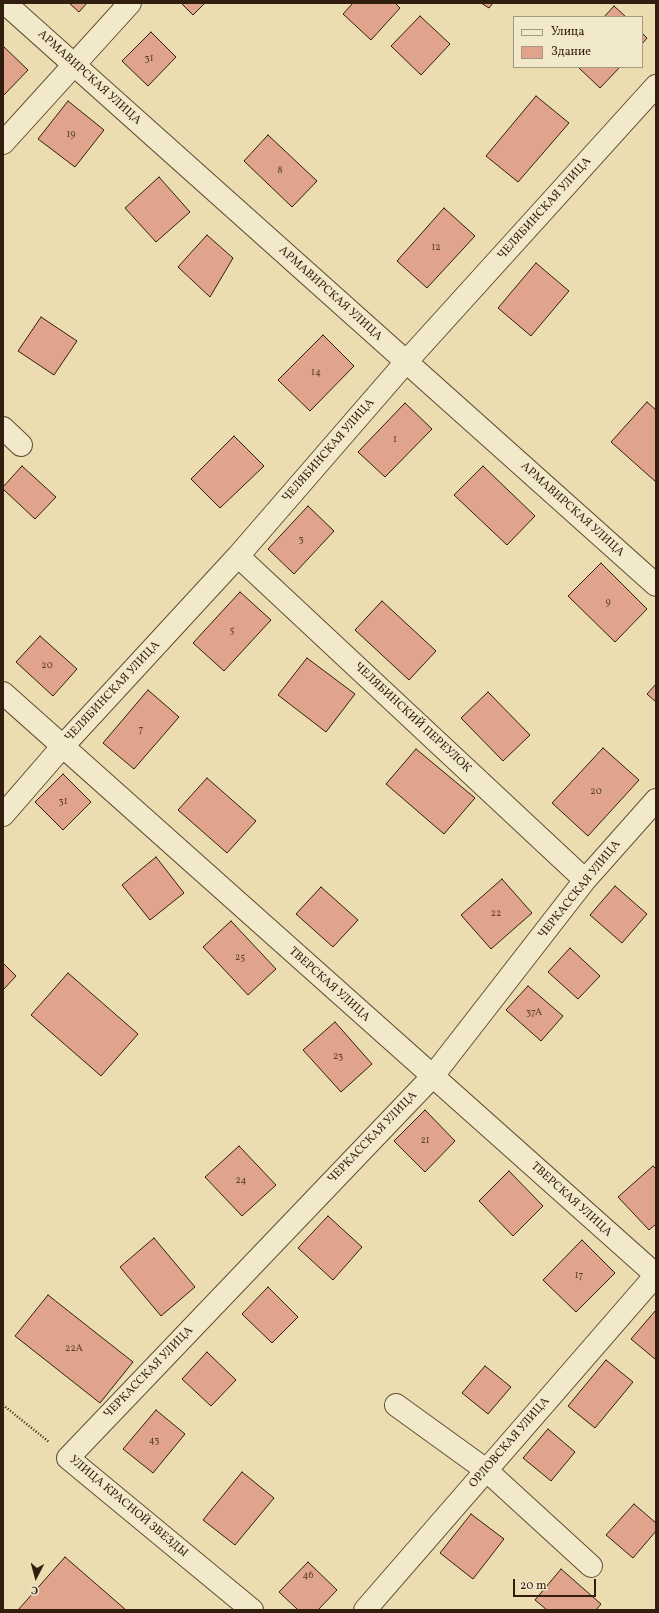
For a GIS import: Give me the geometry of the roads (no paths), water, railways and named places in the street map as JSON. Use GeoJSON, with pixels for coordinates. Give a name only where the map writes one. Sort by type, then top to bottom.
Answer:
{"type":"FeatureCollection","features":[{"type":"Feature","properties":{"kind":"street","name":"АРМАВИРСКАЯ УЛИЦА"},"geometry":{"type":"LineString","coordinates":[[5,3],[656,585]]}},
{"type":"Feature","properties":{"kind":"street"},"geometry":{"type":"LineString","coordinates":[[3,143],[130,3]]}},
{"type":"Feature","properties":{"kind":"street","name":"ЧЕЛЯБИНСКАЯ УЛИЦА"},"geometry":{"type":"LineString","coordinates":[[3,815],[62,747],[238,556],[406,362],[656,86]]}},
{"type":"Feature","properties":{"kind":"street"},"geometry":{"type":"LineString","coordinates":[[3,428],[21,445]]}},
{"type":"Feature","properties":{"kind":"street","name":"ЧЕЛЯБИНСКИЙ ПЕРЕУЛОК"},"geometry":{"type":"LineString","coordinates":[[238,556],[585,880]]}},
{"type":"Feature","properties":{"kind":"street","name":"ТВЕРСКАЯ УЛИЦА"},"geometry":{"type":"LineString","coordinates":[[3,693],[432,1077],[656,1275]]}},
{"type":"Feature","properties":{"kind":"street","name":"ЧЕРКАССКАЯ УЛИЦА"},"geometry":{"type":"LineString","coordinates":[[68,1458],[432,1077],[585,880],[656,800]]}},
{"type":"Feature","properties":{"kind":"street","name":"ОРЛОВСКАЯ УЛИЦА"},"geometry":{"type":"LineString","coordinates":[[365,1610],[656,1275]]}},
{"type":"Feature","properties":{"kind":"street"},"geometry":{"type":"LineString","coordinates":[[396,1405],[486,1470],[591,1566]]}},
{"type":"Feature","properties":{"kind":"street","name":"УЛИЦА КРАСНОЙ ЗВЕЗДЫ"},"geometry":{"type":"LineString","coordinates":[[68,1458],[252,1610]]}}]}
